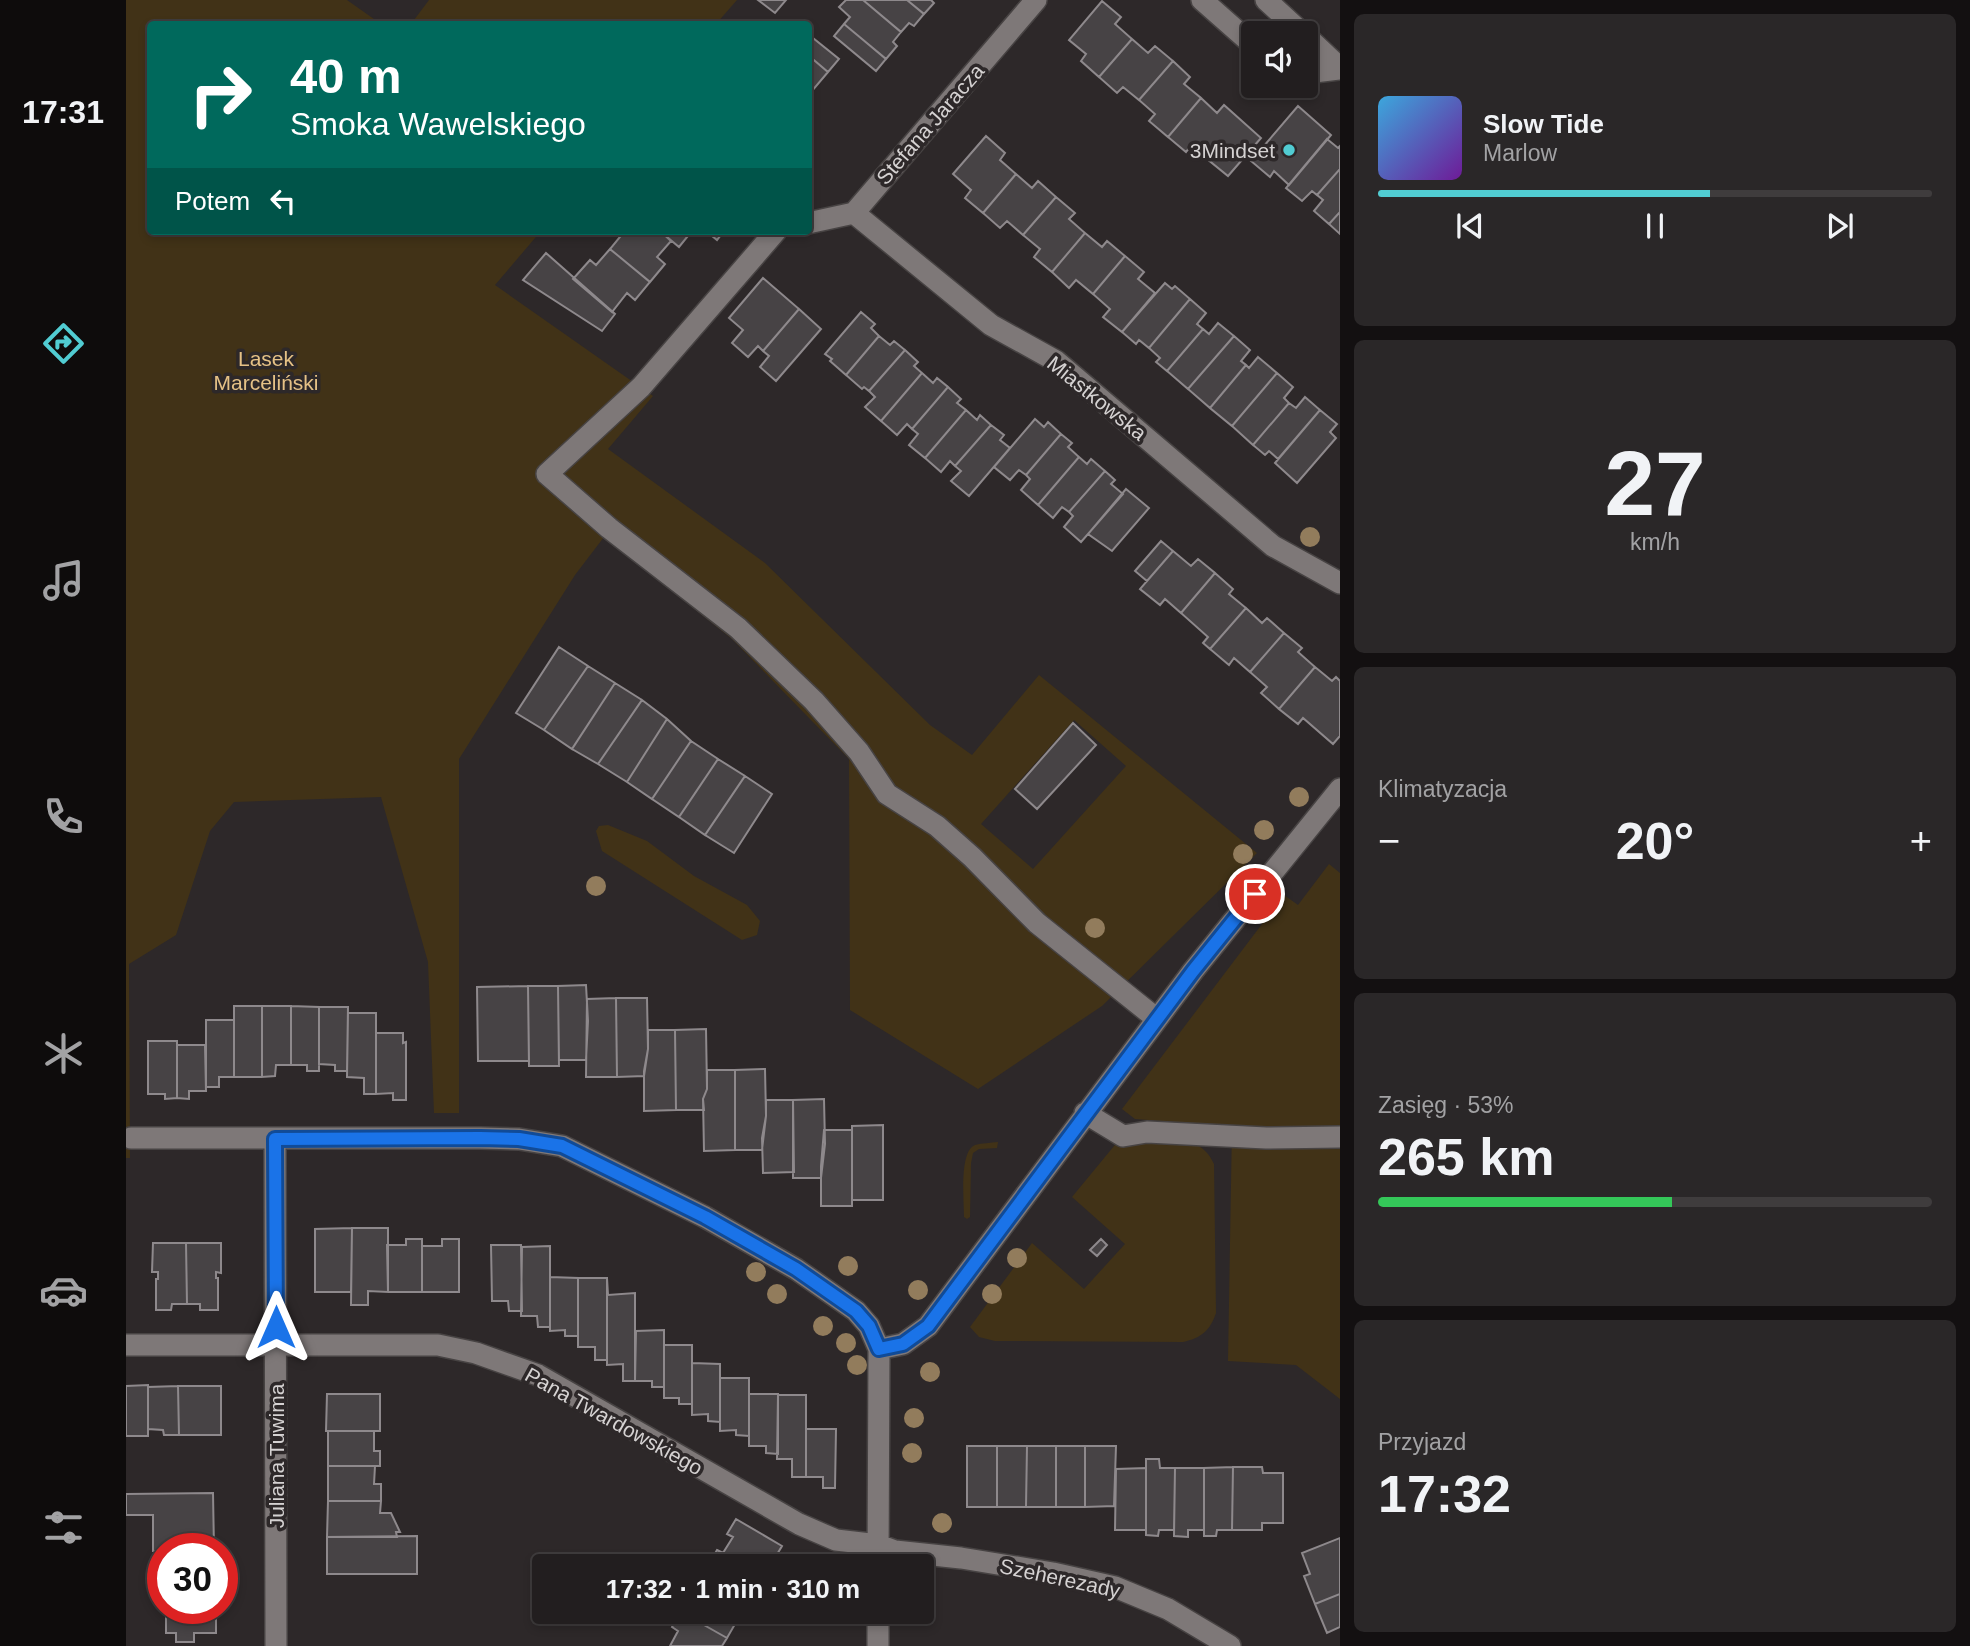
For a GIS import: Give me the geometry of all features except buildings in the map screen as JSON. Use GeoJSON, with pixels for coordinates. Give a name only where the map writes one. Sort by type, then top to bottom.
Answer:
{"type":"FeatureCollection","features":[{"type":"Feature","properties":{"kind":"street","name":"Stefana Jaracza"},"geometry":{"type":"LineString","coordinates":[[854,213],[1036,0]]}},
{"type":"Feature","properties":{"kind":"street"},"geometry":{"type":"LineString","coordinates":[[1202,0],[1241,34]]}},
{"type":"Feature","properties":{"kind":"street"},"geometry":{"type":"LineString","coordinates":[[1266,0],[1289,21]]}},
{"type":"Feature","properties":{"kind":"street"},"geometry":{"type":"LineString","coordinates":[[1318,48],[1340,69]]}},
{"type":"Feature","properties":{"kind":"street"},"geometry":{"type":"LineString","coordinates":[[1318,72],[1340,69]]}},
{"type":"Feature","properties":{"kind":"street"},"geometry":{"type":"LineString","coordinates":[[812,222],[854,213]]}},
{"type":"Feature","properties":{"kind":"street","name":"Miastkowska"},"geometry":{"type":"LineString","coordinates":[[854,213],[990,325],[1056,361],[1273,546],[1340,583]]}},
{"type":"Feature","properties":{"kind":"street"},"geometry":{"type":"LineString","coordinates":[[773,235],[641,387],[547,474],[609,528],[738,628],[814,701],[859,751],[887,794],[937,827],[972,857],[1037,923],[1157,1019]]}},
{"type":"Feature","properties":{"kind":"street"},"geometry":{"type":"LineString","coordinates":[[879,1349],[903,1344],[928,1326],[1193,971],[1340,789]]}},
{"type":"Feature","properties":{"kind":"street"},"geometry":{"type":"LineString","coordinates":[[1086,1113],[1123,1136],[1147,1132],[1266,1138],[1340,1137]]}},
{"type":"Feature","properties":{"kind":"street"},"geometry":{"type":"LineString","coordinates":[[131,1138],[519,1139],[562,1146],[705,1217],[796,1269],[856,1311],[869,1326],[879,1349],[879,1554]]}},
{"type":"Feature","properties":{"kind":"street","name":"Juliana Tuwima"},"geometry":{"type":"LineString","coordinates":[[275,1139],[276,1646]]}},
{"type":"Feature","properties":{"kind":"street","name":"Pana Twardowskiego"},"geometry":{"type":"LineString","coordinates":[[126,1345],[438,1345],[502,1362],[538,1375],[799,1524],[874,1554]]}},
{"type":"Feature","properties":{"kind":"street","name":"Szeherezady"},"geometry":{"type":"LineString","coordinates":[[885,1554],[895,1551],[923,1554]]}},
{"type":"Feature","properties":{"kind":"street","name":"Szeherezady"},"geometry":{"type":"LineString","coordinates":[[934,1555],[1053,1573],[1115,1587],[1168,1609],[1230,1646]]}},
{"type":"Feature","properties":{"kind":"street"},"geometry":{"type":"LineString","coordinates":[[878,1624],[878,1646]]}},
{"type":"Feature","properties":{"kind":"green space","name":"Lasek Marceliński"},"geometry":{"type":"Polygon","coordinates":[[[126,0],[347,0],[377,21],[147,21],[147,235],[538,235],[495,285],[653,396],[608,449],[765,563],[930,725],[972,755],[1039,675],[1257,853],[1102,1006],[978,1089],[850,1010],[849,759],[732,639],[604,537],[575,575],[459,759],[459,1113],[434,1113],[428,962],[381,797],[234,802],[210,831],[176,935],[129,964],[130,1158],[126,1158],[126,0]],[[1074,720],[981,824],[1033,869],[1126,766],[1074,720]]]}},
{"type":"Feature","properties":{"kind":"green space"},"geometry":{"type":"Polygon","coordinates":[[[429,0],[737,0],[719,21],[413,21],[429,0]]]}},
{"type":"Feature","properties":{"kind":"green space"},"geometry":{"type":"Polygon","coordinates":[[[608,825],[647,841],[694,876],[747,905],[760,921],[757,935],[742,940],[602,851],[596,831],[599,826],[608,825]]]}},
{"type":"Feature","properties":{"kind":"green space"},"geometry":{"type":"Polygon","coordinates":[[[1329,864],[1340,873],[1340,1399],[1296,1365],[1228,1361],[1232,1126],[1135,1119],[1122,1109],[1284,895],[1298,905],[1329,864]]]}},
{"type":"Feature","properties":{"kind":"green space"},"geometry":{"type":"Polygon","coordinates":[[[1119,1140],[1195,1144],[1206,1152],[1214,1164],[1216,1313],[1211,1325],[1200,1336],[1183,1342],[995,1341],[979,1337],[970,1327],[1032,1243],[1084,1289],[1125,1244],[1072,1197],[1119,1140]]]}},
{"type":"Feature","properties":{"kind":"green space"},"geometry":{"type":"Polygon","coordinates":[[[998,1142],[997,1148],[979,1149],[973,1153],[970,1217],[967,1219],[964,1217],[963,1189],[964,1166],[970,1149],[975,1145],[998,1142]]]}},
{"type":"Feature","properties":{"kind":"place","name":"3Mindset"},"geometry":{"type":"Point","coordinates":[1289,150]}},
{"type":"Feature","properties":{"kind":"route"},"geometry":{"type":"LineString","coordinates":[[276,1327],[275,1139],[519,1139],[562,1146],[705,1217],[796,1269],[856,1311],[869,1326],[879,1349],[903,1344],[928,1326],[1193,971],[1255,894]]}}]}
